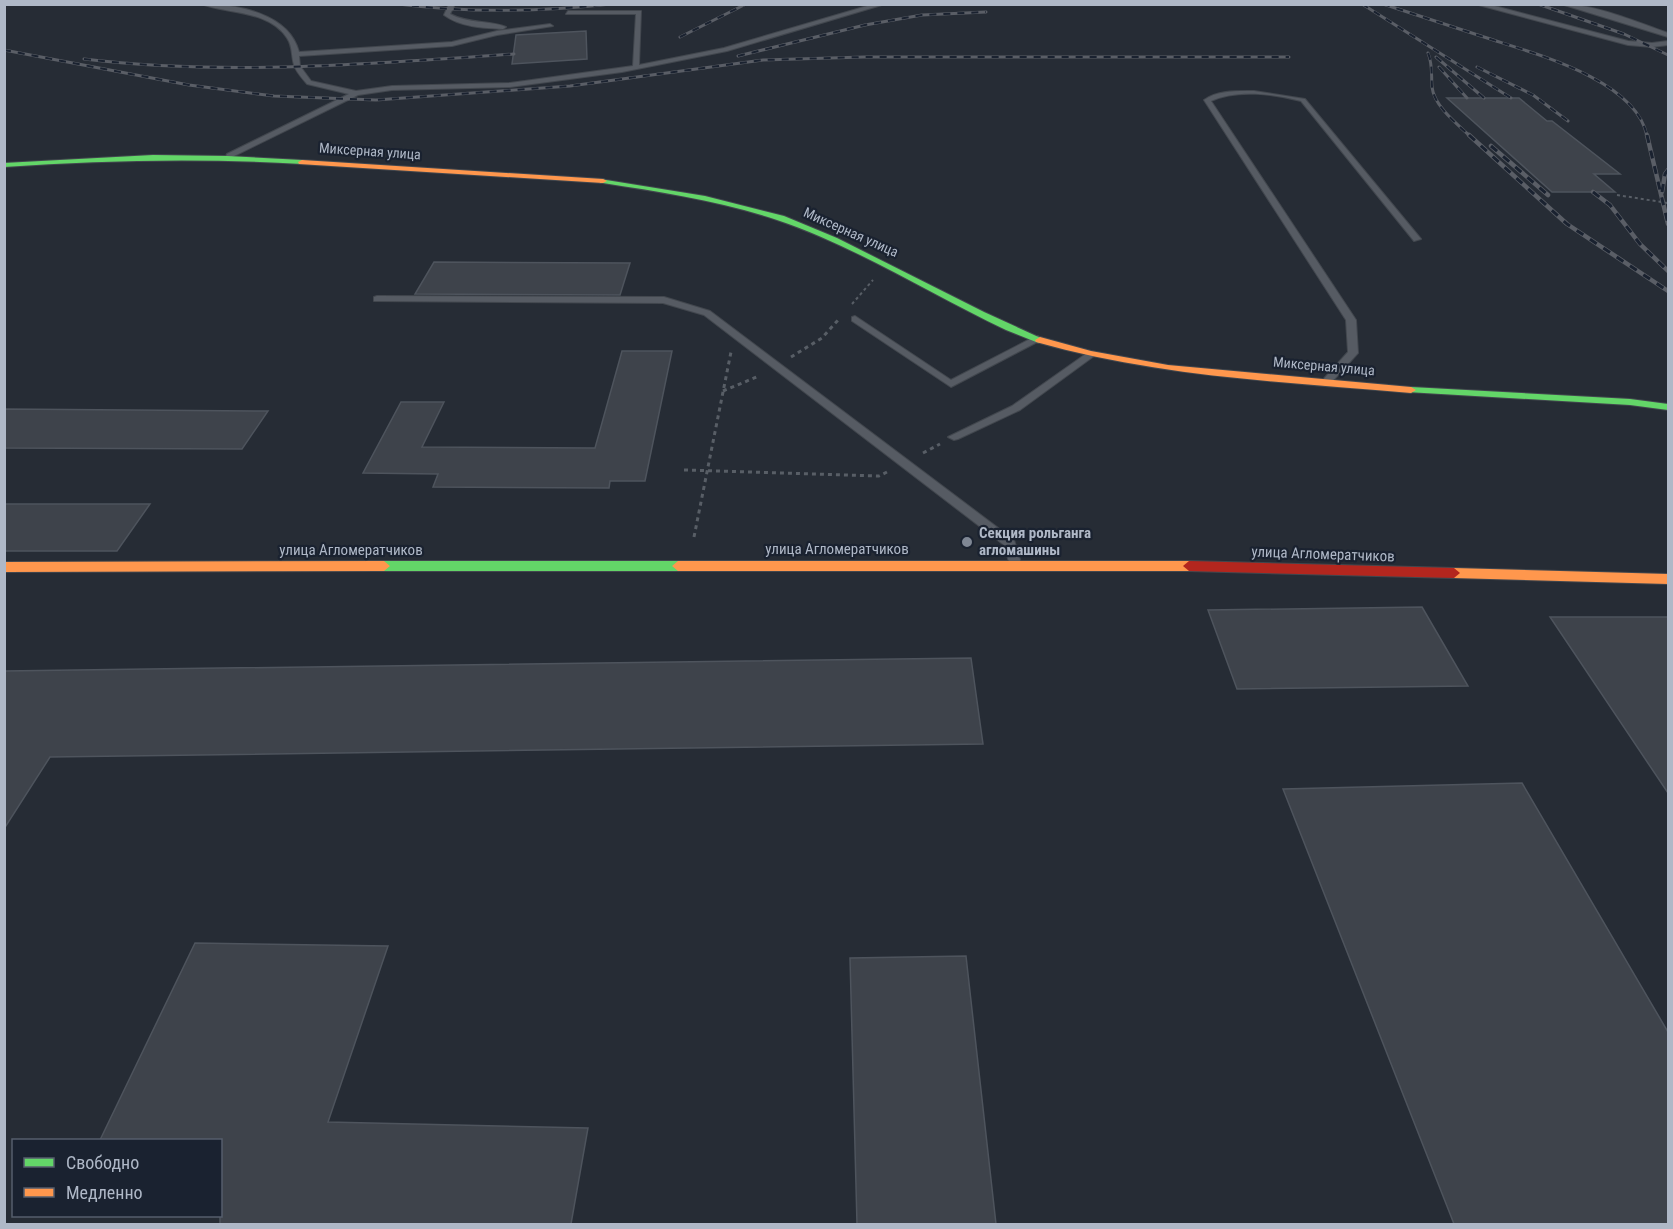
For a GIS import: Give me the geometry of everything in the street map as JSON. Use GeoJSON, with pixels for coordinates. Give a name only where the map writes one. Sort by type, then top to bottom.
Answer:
{"type":"FeatureCollection","features":[{"type":"Feature","properties":{"kind":"street","name":"Миксерная улица"},"geometry":{"type":"LineString","coordinates":[[4,165],[104,157],[230,156],[424,171],[604,181],[665,190],[735,206],[801,226],[854,249],[1038,339],[1090,354],[1168,368],[1402,390],[1668,406]]}},
{"type":"Feature","properties":{"kind":"street","name":"улица Агломератчиков"},"geometry":{"type":"LineString","coordinates":[[4,567],[1156,566],[1668,579]]}},
{"type":"Feature","properties":{"kind":"lane"},"geometry":{"type":"LineString","coordinates":[[204,4],[269,20],[290,33],[298,54],[297,66],[309,83],[356,93]]}},
{"type":"Feature","properties":{"kind":"lane"},"geometry":{"type":"LineString","coordinates":[[453,4],[447,15],[456,20],[483,26],[505,27],[512,31]]}},
{"type":"Feature","properties":{"kind":"lane"},"geometry":{"type":"LineString","coordinates":[[230,156],[356,93],[392,88],[510,85],[636,67],[725,50],[882,4]]}},
{"type":"Feature","properties":{"kind":"lane"},"geometry":{"type":"LineString","coordinates":[[1478,4],[1629,43],[1652,45],[1668,43]]}},
{"type":"Feature","properties":{"kind":"lane"},"geometry":{"type":"LineString","coordinates":[[1564,4],[1631,22],[1668,35]]}},
{"type":"Feature","properties":{"kind":"lane"},"geometry":{"type":"LineString","coordinates":[[568,13],[639,12],[636,67]]}},
{"type":"Feature","properties":{"kind":"lane"},"geometry":{"type":"LineString","coordinates":[[298,54],[452,44],[512,31],[550,26]]}},
{"type":"Feature","properties":{"kind":"lane"},"geometry":{"type":"LineString","coordinates":[[1325,383],[1353,353],[1351,320],[1208,100],[1215,95],[1240,94],[1286,95],[1303,100],[1417,239]]}},
{"type":"Feature","properties":{"kind":"lane"},"geometry":{"type":"LineString","coordinates":[[377,299],[664,300],[707,313],[1010,543],[1016,566]]}},
{"type":"Feature","properties":{"kind":"lane"},"geometry":{"type":"LineString","coordinates":[[855,319],[951,384],[1038,339]]}},
{"type":"Feature","properties":{"kind":"lane"},"geometry":{"type":"LineString","coordinates":[[954,437],[1016,408],[1090,354]]}},
{"type":"Feature","properties":{"kind":"path"},"geometry":{"type":"LineString","coordinates":[[1617,195],[1668,203]]}},
{"type":"Feature","properties":{"kind":"path"},"geometry":{"type":"LineString","coordinates":[[850,306],[878,274],[893,268]]}},
{"type":"Feature","properties":{"kind":"path"},"geometry":{"type":"LineString","coordinates":[[723,391],[776,366],[822,338],[843,314]]}},
{"type":"Feature","properties":{"kind":"path"},"geometry":{"type":"LineString","coordinates":[[694,537],[733,345]]}},
{"type":"Feature","properties":{"kind":"path"},"geometry":{"type":"LineString","coordinates":[[684,470],[879,476],[954,437]]}},
{"type":"Feature","properties":{"kind":"building"},"geometry":{"type":"Polygon","coordinates":[[[586,31],[587,59],[512,64],[516,35],[586,31]]]}},
{"type":"Feature","properties":{"kind":"building"},"geometry":{"type":"Polygon","coordinates":[[[1447,98],[1519,98],[1620,174],[1594,174],[1615,192],[1552,192],[1447,98]]]}},
{"type":"Feature","properties":{"kind":"building"},"geometry":{"type":"Polygon","coordinates":[[[434,262],[630,263],[620,295],[415,294],[434,262]]]}},
{"type":"Feature","properties":{"kind":"building"},"geometry":{"type":"Polygon","coordinates":[[[622,351],[672,351],[645,481],[610,481],[609,488],[433,487],[438,474],[363,473],[401,402],[444,402],[422,447],[595,448],[622,351]]]}},
{"type":"Feature","properties":{"kind":"building"},"geometry":{"type":"Polygon","coordinates":[[[4,409],[268,411],[242,449],[4,448],[4,409]]]}},
{"type":"Feature","properties":{"kind":"building"},"geometry":{"type":"Polygon","coordinates":[[[4,504],[150,504],[117,551],[4,551],[4,504]]]}},
{"type":"Feature","properties":{"kind":"building"},"geometry":{"type":"Polygon","coordinates":[[[1422,607],[1468,686],[1237,689],[1208,610],[1422,607]]]}},
{"type":"Feature","properties":{"kind":"building"},"geometry":{"type":"Polygon","coordinates":[[[1550,617],[1668,617],[1668,793],[1550,617]]]}},
{"type":"Feature","properties":{"kind":"building"},"geometry":{"type":"Polygon","coordinates":[[[971,658],[983,744],[50,757],[4,829],[4,671],[971,658]]]}},
{"type":"Feature","properties":{"kind":"building"},"geometry":{"type":"Polygon","coordinates":[[[1522,783],[1668,1032],[1668,1224],[1454,1224],[1283,789],[1522,783]]]}},
{"type":"Feature","properties":{"kind":"building"},"geometry":{"type":"Polygon","coordinates":[[[195,943],[388,946],[328,1122],[588,1128],[571,1224],[220,1224],[220,1217],[222,1217],[222,1139],[100,1139],[195,943]]]}},
{"type":"Feature","properties":{"kind":"building"},"geometry":{"type":"Polygon","coordinates":[[[966,956],[996,1224],[857,1224],[850,958],[966,956]]]}},
{"type":"Feature","properties":{"kind":"railway"},"geometry":{"type":"LineString","coordinates":[[398,4],[451,9],[504,10],[557,9],[611,4]]}},
{"type":"Feature","properties":{"kind":"railway"},"geometry":{"type":"LineString","coordinates":[[680,37],[746,4]]}},
{"type":"Feature","properties":{"kind":"railway"},"geometry":{"type":"LineString","coordinates":[[1362,4],[1511,98]]}},
{"type":"Feature","properties":{"kind":"railway"},"geometry":{"type":"LineString","coordinates":[[1383,4],[1528,51],[1579,71],[1624,99],[1639,116],[1647,136]]}},
{"type":"Feature","properties":{"kind":"railway"},"geometry":{"type":"LineString","coordinates":[[1538,4],[1624,34],[1668,55]]}},
{"type":"Feature","properties":{"kind":"railway"},"geometry":{"type":"LineString","coordinates":[[738,56],[865,25],[922,15],[986,12]]}},
{"type":"Feature","properties":{"kind":"railway"},"geometry":{"type":"LineString","coordinates":[[4,50],[189,85],[274,96],[376,100],[570,86],[763,60],[864,57],[1289,57]]}},
{"type":"Feature","properties":{"kind":"railway"},"geometry":{"type":"LineString","coordinates":[[1428,53],[1432,87],[1437,101],[1470,136]]}},
{"type":"Feature","properties":{"kind":"railway"},"geometry":{"type":"LineString","coordinates":[[84,59],[138,64],[245,68],[299,67],[514,54]]}},
{"type":"Feature","properties":{"kind":"railway"},"geometry":{"type":"LineString","coordinates":[[1436,57],[1484,98]]}},
{"type":"Feature","properties":{"kind":"railway"},"geometry":{"type":"LineString","coordinates":[[1439,67],[1467,98]]}},
{"type":"Feature","properties":{"kind":"railway"},"geometry":{"type":"LineString","coordinates":[[1477,67],[1533,95],[1568,121]]}},
{"type":"Feature","properties":{"kind":"railway"},"geometry":{"type":"LineString","coordinates":[[1469,135],[1567,224],[1668,291]]}},
{"type":"Feature","properties":{"kind":"railway"},"geometry":{"type":"LineString","coordinates":[[1647,135],[1668,224]]}},
{"type":"Feature","properties":{"kind":"railway"},"geometry":{"type":"LineString","coordinates":[[1491,146],[1548,195]]}},
{"type":"Feature","properties":{"kind":"railway"},"geometry":{"type":"LineString","coordinates":[[1662,192],[1665,174],[1668,170]]}},
{"type":"Feature","properties":{"kind":"railway"},"geometry":{"type":"LineString","coordinates":[[1593,192],[1610,205],[1640,244],[1668,271]]}},
{"type":"Feature","properties":{"kind":"traffic: fast"},"geometry":{"type":"LineString","coordinates":[[4,165],[153,158],[227,158],[302,162]]}},
{"type":"Feature","properties":{"kind":"traffic: fast"},"geometry":{"type":"LineString","coordinates":[[603,181],[705,198],[781,218],[834,240],[980,314],[1040,340]]}},
{"type":"Feature","properties":{"kind":"traffic: fast"},"geometry":{"type":"LineString","coordinates":[[1411,390],[1630,402],[1668,407]]}},
{"type":"Feature","properties":{"kind":"traffic: fast"},"geometry":{"type":"LineString","coordinates":[[384,566],[678,566]]}},
{"type":"Feature","properties":{"kind":"traffic: slow"},"geometry":{"type":"LineString","coordinates":[[302,162],[603,181]]}},
{"type":"Feature","properties":{"kind":"traffic: slow"},"geometry":{"type":"LineString","coordinates":[[1040,340],[1090,354],[1168,368],[1411,390]]}},
{"type":"Feature","properties":{"kind":"traffic: slow"},"geometry":{"type":"LineString","coordinates":[[4,567],[384,566]]}},
{"type":"Feature","properties":{"kind":"traffic: slow"},"geometry":{"type":"LineString","coordinates":[[678,566],[1189,566]]}},
{"type":"Feature","properties":{"kind":"traffic: slow"},"geometry":{"type":"LineString","coordinates":[[1454,573],[1668,579]]}},
{"type":"Feature","properties":{"kind":"traffic: jam"},"geometry":{"type":"LineString","coordinates":[[1189,566],[1454,573]]}},
{"type":"Feature","properties":{"kind":"place","name":"Секция рольганга агломашины"},"geometry":{"type":"Point","coordinates":[967,542]}}]}
